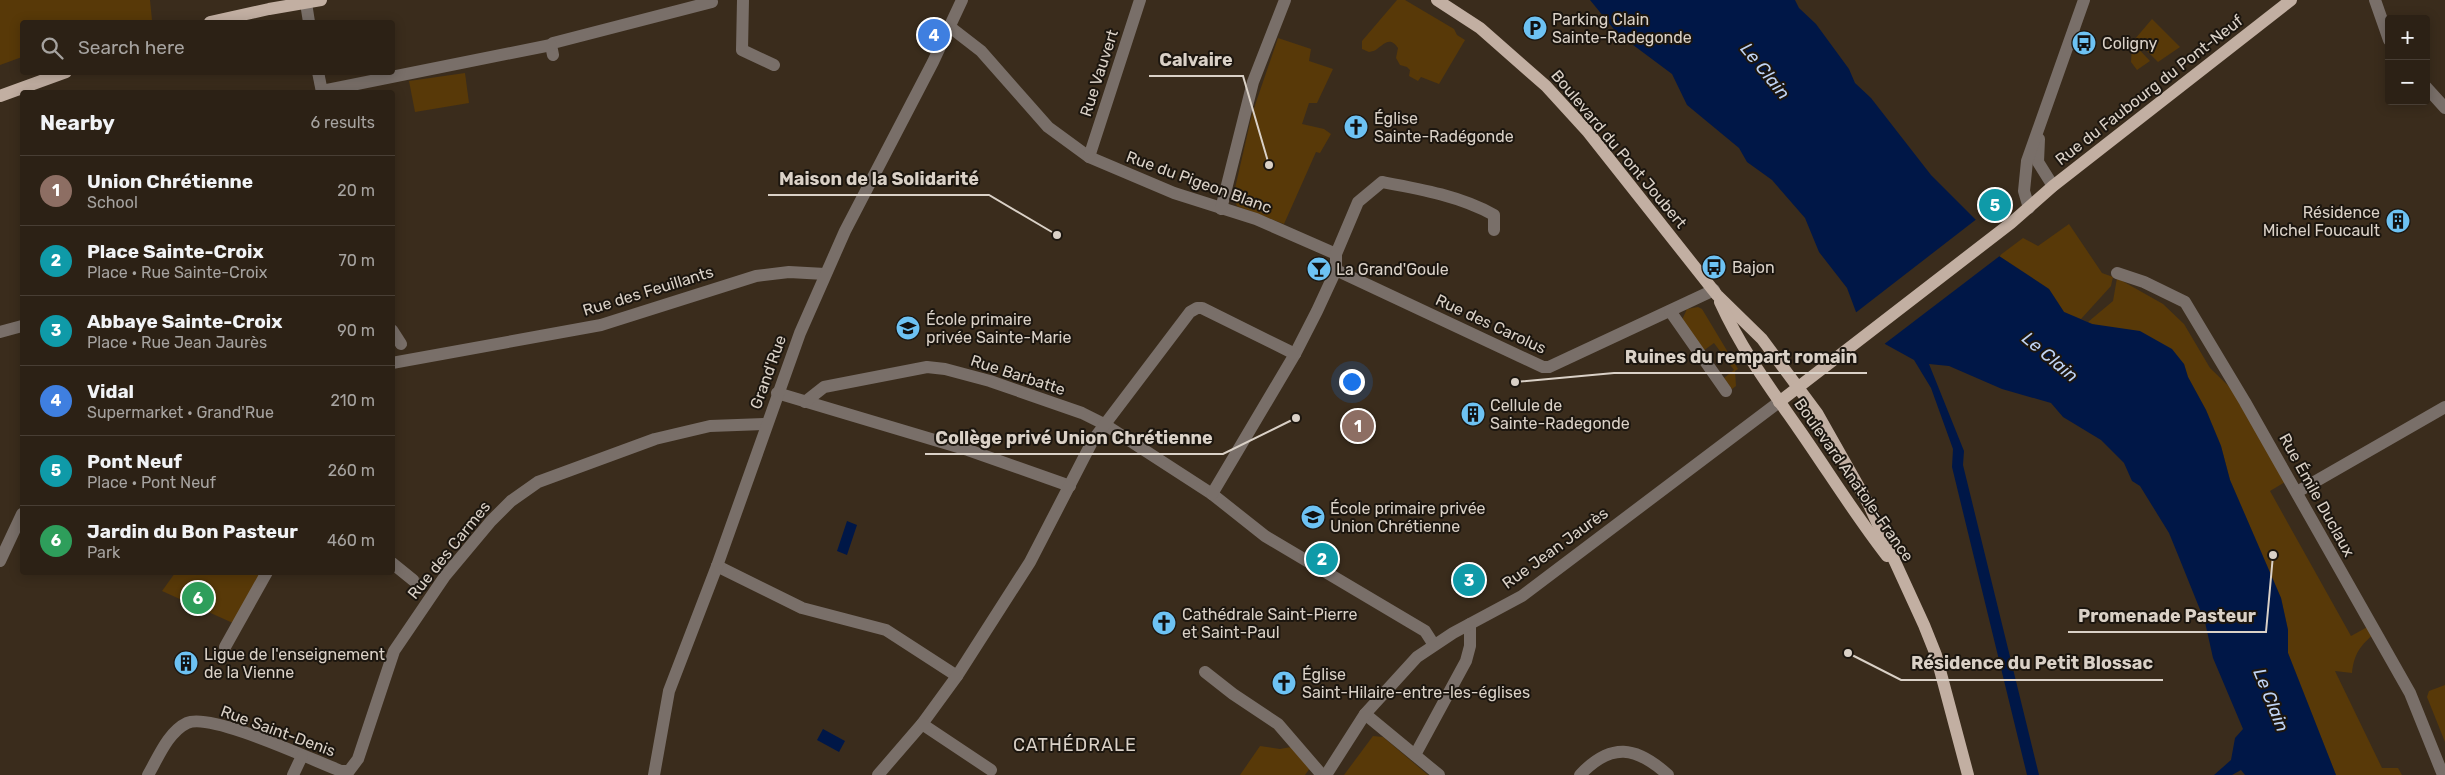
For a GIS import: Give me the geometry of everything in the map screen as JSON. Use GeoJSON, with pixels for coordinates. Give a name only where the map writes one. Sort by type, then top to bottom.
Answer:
{"type":"FeatureCollection","features":[{"type":"Feature","properties":{"kind":"main road"},"geometry":{"type":"LineString","coordinates":[[220,20],[321,0]]}},
{"type":"Feature","properties":{"kind":"main road","name":"Boulevard du Pont Joubert"},"geometry":{"type":"LineString","coordinates":[[1437,0],[1480,28],[1546,86],[1588,132],[1716,292],[1762,339],[1798,387]]}},
{"type":"Feature","properties":{"kind":"main road","name":"Rue du Faubourg du Pont-Neuf"},"geometry":{"type":"LineString","coordinates":[[1779,402],[2011,223],[2053,186],[2291,0]]}},
{"type":"Feature","properties":{"kind":"main road"},"geometry":{"type":"LineString","coordinates":[[21,90],[58,75]]}},
{"type":"Feature","properties":{"kind":"main road"},"geometry":{"type":"LineString","coordinates":[[0,96],[18,91]]}},
{"type":"Feature","properties":{"kind":"main road"},"geometry":{"type":"LineString","coordinates":[[0,100],[18,91]]}},
{"type":"Feature","properties":{"kind":"main road","name":"Boulevard du Pont Joubert"},"geometry":{"type":"LineString","coordinates":[[1716,292],[1736,338],[1779,402]]}},
{"type":"Feature","properties":{"kind":"main road","name":"Boulevard Anatole-France"},"geometry":{"type":"LineString","coordinates":[[1798,387],[1817,413],[1859,487],[1902,577],[1936,655],[1968,775]]}},
{"type":"Feature","properties":{"kind":"main road","name":"Boulevard Anatole-France"},"geometry":{"type":"LineString","coordinates":[[1779,402],[1853,512],[1902,577]]}},
{"type":"Feature","properties":{"kind":"street"},"geometry":{"type":"LineString","coordinates":[[743,0],[742,50],[774,65]]}},
{"type":"Feature","properties":{"kind":"street","name":"Grand'Rue"},"geometry":{"type":"LineString","coordinates":[[654,775],[669,691],[717,566],[777,394],[825,274],[962,0]]}},
{"type":"Feature","properties":{"kind":"street","name":"Rue Vauvert"},"geometry":{"type":"LineString","coordinates":[[1089,157],[1140,0]]}},
{"type":"Feature","properties":{"kind":"street"},"geometry":{"type":"LineString","coordinates":[[1221,209],[1253,82],[1285,0]]}},
{"type":"Feature","properties":{"kind":"street"},"geometry":{"type":"LineString","coordinates":[[2029,208],[2024,191],[2025,170],[2084,0]]}},
{"type":"Feature","properties":{"kind":"street"},"geometry":{"type":"LineString","coordinates":[[2375,0],[2385,29]]}},
{"type":"Feature","properties":{"kind":"street"},"geometry":{"type":"LineString","coordinates":[[306,2],[309,20]]}},
{"type":"Feature","properties":{"kind":"street"},"geometry":{"type":"LineString","coordinates":[[334,90],[482,65],[552,50],[553,43],[712,2]]}},
{"type":"Feature","properties":{"kind":"street","name":"Rue du Pigeon Blanc"},"geometry":{"type":"LineString","coordinates":[[950,27],[981,51],[1048,126],[1089,157],[1174,193],[1256,219],[1336,254]]}},
{"type":"Feature","properties":{"kind":"street"},"geometry":{"type":"LineString","coordinates":[[319,75],[322,90]]}},
{"type":"Feature","properties":{"kind":"street"},"geometry":{"type":"LineString","coordinates":[[2430,91],[2445,108]]}},
{"type":"Feature","properties":{"kind":"street"},"geometry":{"type":"LineString","coordinates":[[2040,124],[2038,162],[2053,186]]}},
{"type":"Feature","properties":{"kind":"street"},"geometry":{"type":"LineString","coordinates":[[1212,494],[1295,354],[1336,270],[1336,254],[1358,202],[1382,182],[1426,191],[1484,209],[1494,215],[1494,230]]}},
{"type":"Feature","properties":{"kind":"street","name":"Rue des Carolus"},"geometry":{"type":"LineString","coordinates":[[1336,270],[1543,367],[1549,367],[1670,311],[1716,292]]}},
{"type":"Feature","properties":{"kind":"street","name":"Rue des Feuillants"},"geometry":{"type":"LineString","coordinates":[[395,362],[601,325],[756,276],[789,272],[825,274]]}},
{"type":"Feature","properties":{"kind":"street","name":"Rue Émile Duclaux"},"geometry":{"type":"LineString","coordinates":[[2117,272],[2144,282],[2185,302],[2297,492],[2410,693],[2443,775]]}},
{"type":"Feature","properties":{"kind":"street"},"geometry":{"type":"LineString","coordinates":[[878,775],[922,724],[956,676],[1030,562],[1093,440],[1190,312],[1196,308],[1202,308],[1295,354]]}},
{"type":"Feature","properties":{"kind":"street"},"geometry":{"type":"LineString","coordinates":[[1670,311],[1726,391]]}},
{"type":"Feature","properties":{"kind":"street"},"geometry":{"type":"LineString","coordinates":[[0,332],[20,327]]}},
{"type":"Feature","properties":{"kind":"street"},"geometry":{"type":"LineString","coordinates":[[395,335],[401,344]]}},
{"type":"Feature","properties":{"kind":"street","name":"Rue Barbatte"},"geometry":{"type":"LineString","coordinates":[[805,402],[824,387],[927,367],[945,369],[990,381],[1082,413],[1104,424],[1212,494],[1265,536],[1425,631],[1434,645]]}},
{"type":"Feature","properties":{"kind":"street"},"geometry":{"type":"LineString","coordinates":[[777,394],[968,450],[1070,486]]}},
{"type":"Feature","properties":{"kind":"street","name":"Rue Jean Jaurès"},"geometry":{"type":"LineString","coordinates":[[1324,775],[1365,714],[1409,664],[1434,645],[1522,596],[1779,402]]}},
{"type":"Feature","properties":{"kind":"street"},"geometry":{"type":"LineString","coordinates":[[2297,492],[2445,407]]}},
{"type":"Feature","properties":{"kind":"street","name":"Rue des Carmes"},"geometry":{"type":"LineString","coordinates":[[358,759],[394,652],[445,576],[491,521],[511,501],[538,482],[655,439],[710,426],[766,424]]}},
{"type":"Feature","properties":{"kind":"street"},"geometry":{"type":"LineString","coordinates":[[0,561],[20,518]]}},
{"type":"Feature","properties":{"kind":"street"},"geometry":{"type":"LineString","coordinates":[[395,566],[412,580]]}},
{"type":"Feature","properties":{"kind":"street"},"geometry":{"type":"LineString","coordinates":[[717,566],[802,608],[886,630],[956,676]]}},
{"type":"Feature","properties":{"kind":"street"},"geometry":{"type":"LineString","coordinates":[[225,647],[265,575]]}},
{"type":"Feature","properties":{"kind":"street"},"geometry":{"type":"LineString","coordinates":[[1415,755],[1466,661],[1470,646],[1470,624]]}},
{"type":"Feature","properties":{"kind":"street"},"geometry":{"type":"LineString","coordinates":[[1205,672],[1233,694],[1278,724],[1324,775]]}},
{"type":"Feature","properties":{"kind":"street"},"geometry":{"type":"LineString","coordinates":[[1365,714],[1439,775]]}},
{"type":"Feature","properties":{"kind":"street","name":"Rue Saint-Denis"},"geometry":{"type":"LineString","coordinates":[[148,775],[176,731],[186,723],[196,721],[236,730],[341,771],[349,771],[358,759]]}},
{"type":"Feature","properties":{"kind":"street"},"geometry":{"type":"LineString","coordinates":[[922,724],[991,770]]}},
{"type":"Feature","properties":{"kind":"street"},"geometry":{"type":"LineString","coordinates":[[1580,775],[1600,757],[1629,751],[1641,755],[1668,775]]}},
{"type":"Feature","properties":{"kind":"street"},"geometry":{"type":"LineString","coordinates":[[293,775],[302,756]]}},
{"type":"Feature","properties":{"kind":"shaded area"},"geometry":{"type":"Polygon","coordinates":[[[0,0],[150,0],[152,20],[20,20],[20,58],[0,65],[0,0]]]}},
{"type":"Feature","properties":{"kind":"shaded area"},"geometry":{"type":"Polygon","coordinates":[[[1397,0],[1405,0],[1454,29],[1457,35],[1465,40],[1439,84],[1421,77],[1418,81],[1409,76],[1410,70],[1400,65],[1396,58],[1398,48],[1392,42],[1387,42],[1369,52],[1362,49],[1362,41],[1397,0]]]}},
{"type":"Feature","properties":{"kind":"shaded area"},"geometry":{"type":"Polygon","coordinates":[[[2152,19],[2180,47],[2158,62],[2135,39],[2152,19]]]}},
{"type":"Feature","properties":{"kind":"shaded area"},"geometry":{"type":"Polygon","coordinates":[[[1278,38],[1311,49],[1309,61],[1333,69],[1317,103],[1309,103],[1302,124],[1324,129],[1331,134],[1320,153],[1316,152],[1284,224],[1237,206],[1233,197],[1252,114],[1278,38]]]}},
{"type":"Feature","properties":{"kind":"shaded area"},"geometry":{"type":"Polygon","coordinates":[[[2132,42],[2150,61],[2137,70],[2131,62],[2132,42]]]}},
{"type":"Feature","properties":{"kind":"shaded area"},"geometry":{"type":"Polygon","coordinates":[[[465,73],[469,103],[415,112],[409,81],[465,73]]]}},
{"type":"Feature","properties":{"kind":"shaded area"},"geometry":{"type":"Polygon","coordinates":[[[2069,224],[2102,273],[2113,277],[2111,286],[2081,319],[2064,312],[2049,289],[1999,256],[2023,238],[2038,246],[2069,224]]]}},
{"type":"Feature","properties":{"kind":"shaded area"},"geometry":{"type":"Polygon","coordinates":[[[2117,278],[2163,304],[2184,324],[2210,368],[2245,402],[2290,479],[2270,491],[2351,636],[2371,625],[2375,633],[2359,650],[2354,660],[2352,673],[2335,671],[2382,768],[2398,768],[2402,775],[2336,775],[2288,653],[2288,630],[2281,598],[2230,480],[2221,446],[2206,410],[2188,377],[2184,364],[2088,322],[2113,301],[2117,278]]]}},
{"type":"Feature","properties":{"kind":"shaded area"},"geometry":{"type":"Polygon","coordinates":[[[1698,307],[1702,309],[1738,369],[1735,371],[1736,386],[1732,389],[1724,378],[1734,370],[1714,343],[1703,351],[1682,320],[1687,309],[1698,307]]]}},
{"type":"Feature","properties":{"kind":"shaded area"},"geometry":{"type":"Polygon","coordinates":[[[174,575],[260,575],[235,624],[162,591],[174,575]]]}},
{"type":"Feature","properties":{"kind":"shaded area"},"geometry":{"type":"Polygon","coordinates":[[[2445,685],[2445,742],[2427,697],[2429,691],[2445,685]]]}},
{"type":"Feature","properties":{"kind":"shaded area"},"geometry":{"type":"Polygon","coordinates":[[[1373,736],[1383,737],[1428,775],[1344,775],[1373,736]]]}},
{"type":"Feature","properties":{"kind":"shaded area"},"geometry":{"type":"Polygon","coordinates":[[[1260,746],[1280,749],[1291,747],[1310,768],[1305,775],[1240,775],[1260,746]]]}},
{"type":"Feature","properties":{"kind":"water","name":"Le Clain"},"geometry":{"type":"Polygon","coordinates":[[[1590,0],[1795,0],[1799,8],[1816,24],[1849,69],[1855,83],[1871,98],[1931,175],[1976,220],[1999,256],[2049,289],[2064,312],[2092,324],[2140,331],[2172,349],[2184,364],[2188,377],[2206,410],[2221,446],[2230,480],[2281,598],[2288,630],[2288,653],[2336,775],[2245,775],[2241,770],[2232,775],[2214,775],[2231,760],[2235,738],[2243,729],[2213,658],[2205,622],[2169,533],[2140,486],[2132,481],[2124,463],[2101,440],[2063,417],[2051,403],[2002,389],[1949,366],[1929,364],[1964,451],[1963,465],[2039,775],[2027,775],[1952,467],[1953,449],[1931,388],[1914,360],[1885,344],[1856,312],[1847,288],[1819,252],[1805,218],[1772,180],[1747,162],[1739,148],[1687,105],[1672,74],[1617,33],[1590,0]]]}},
{"type":"Feature","properties":{"kind":"water"},"geometry":{"type":"Polygon","coordinates":[[[847,521],[857,525],[847,555],[837,551],[847,521]]]}},
{"type":"Feature","properties":{"kind":"water"},"geometry":{"type":"Polygon","coordinates":[[[823,729],[845,741],[839,752],[817,740],[823,729]]]}},
{"type":"Feature","properties":{"kind":"pier"},"geometry":{"type":"Polygon","coordinates":[[[1978,218],[2001,255],[1883,345],[1854,314],[1978,218]]]}},
{"type":"Feature","properties":{"kind":"tunnel"},"geometry":{"type":"LineString","coordinates":[[413,580],[422,588]]}},
{"type":"Feature","properties":{"kind":"place","name":"Parking Clain Sainte-Radegonde"},"geometry":{"type":"Point","coordinates":[1535,28]}},
{"type":"Feature","properties":{"kind":"place","name":"Vidal"},"geometry":{"type":"Point","coordinates":[934,35]}},
{"type":"Feature","properties":{"kind":"place","name":"Coligny"},"geometry":{"type":"Point","coordinates":[2084,43]}},
{"type":"Feature","properties":{"kind":"place","name":"Église Sainte-Radégonde"},"geometry":{"type":"Point","coordinates":[1356,127]}},
{"type":"Feature","properties":{"kind":"place","name":"Calvaire"},"geometry":{"type":"Point","coordinates":[1269,165]}},
{"type":"Feature","properties":{"kind":"place","name":"Pont Neuf"},"geometry":{"type":"Point","coordinates":[1995,205]}},
{"type":"Feature","properties":{"kind":"place","name":"Résidence Michel Foucault"},"geometry":{"type":"Point","coordinates":[2398,221]}},
{"type":"Feature","properties":{"kind":"place","name":"Maison de la Solidarité"},"geometry":{"type":"Point","coordinates":[1057,235]}},
{"type":"Feature","properties":{"kind":"place","name":"Bajon"},"geometry":{"type":"Point","coordinates":[1714,267]}},
{"type":"Feature","properties":{"kind":"place","name":"La Grand'Goule"},"geometry":{"type":"Point","coordinates":[1319,269]}},
{"type":"Feature","properties":{"kind":"place","name":"École primaire privée Sainte-Marie"},"geometry":{"type":"Point","coordinates":[908,328]}},
{"type":"Feature","properties":{"kind":"place","name":"Ruines du rempart romain"},"geometry":{"type":"Point","coordinates":[1515,382]}},
{"type":"Feature","properties":{"kind":"place","name":"Cellule de Sainte-Radegonde"},"geometry":{"type":"Point","coordinates":[1473,414]}},
{"type":"Feature","properties":{"kind":"place","name":"Collège privé Union Chrétienne"},"geometry":{"type":"Point","coordinates":[1296,418]}},
{"type":"Feature","properties":{"kind":"place","name":"Union Chrétienne"},"geometry":{"type":"Point","coordinates":[1358,426]}},
{"type":"Feature","properties":{"kind":"place","name":"École primaire privée Union Chrétienne"},"geometry":{"type":"Point","coordinates":[1313,517]}},
{"type":"Feature","properties":{"kind":"place","name":"Promenade Pasteur"},"geometry":{"type":"Point","coordinates":[2273,555]}},
{"type":"Feature","properties":{"kind":"place","name":"Place Sainte-Croix"},"geometry":{"type":"Point","coordinates":[1322,559]}},
{"type":"Feature","properties":{"kind":"place","name":"Abbaye Sainte-Croix"},"geometry":{"type":"Point","coordinates":[1469,580]}},
{"type":"Feature","properties":{"kind":"place","name":"Jardin du Bon Pasteur"},"geometry":{"type":"Point","coordinates":[198,598]}},
{"type":"Feature","properties":{"kind":"place","name":"Cathédrale Saint-Pierre et Saint-Paul"},"geometry":{"type":"Point","coordinates":[1164,623]}},
{"type":"Feature","properties":{"kind":"place","name":"Résidence du Petit Blossac"},"geometry":{"type":"Point","coordinates":[1848,653]}},
{"type":"Feature","properties":{"kind":"place","name":"Ligue de l'enseignement de la Vienne"},"geometry":{"type":"Point","coordinates":[186,663]}},
{"type":"Feature","properties":{"kind":"place","name":"Église Saint-Hilaire-entre-les-églises"},"geometry":{"type":"Point","coordinates":[1284,683]}},
{"type":"Feature","properties":{"kind":"district","name":"CATHÉDRALE"},"geometry":{"type":"Point","coordinates":[1075,745]}}]}
